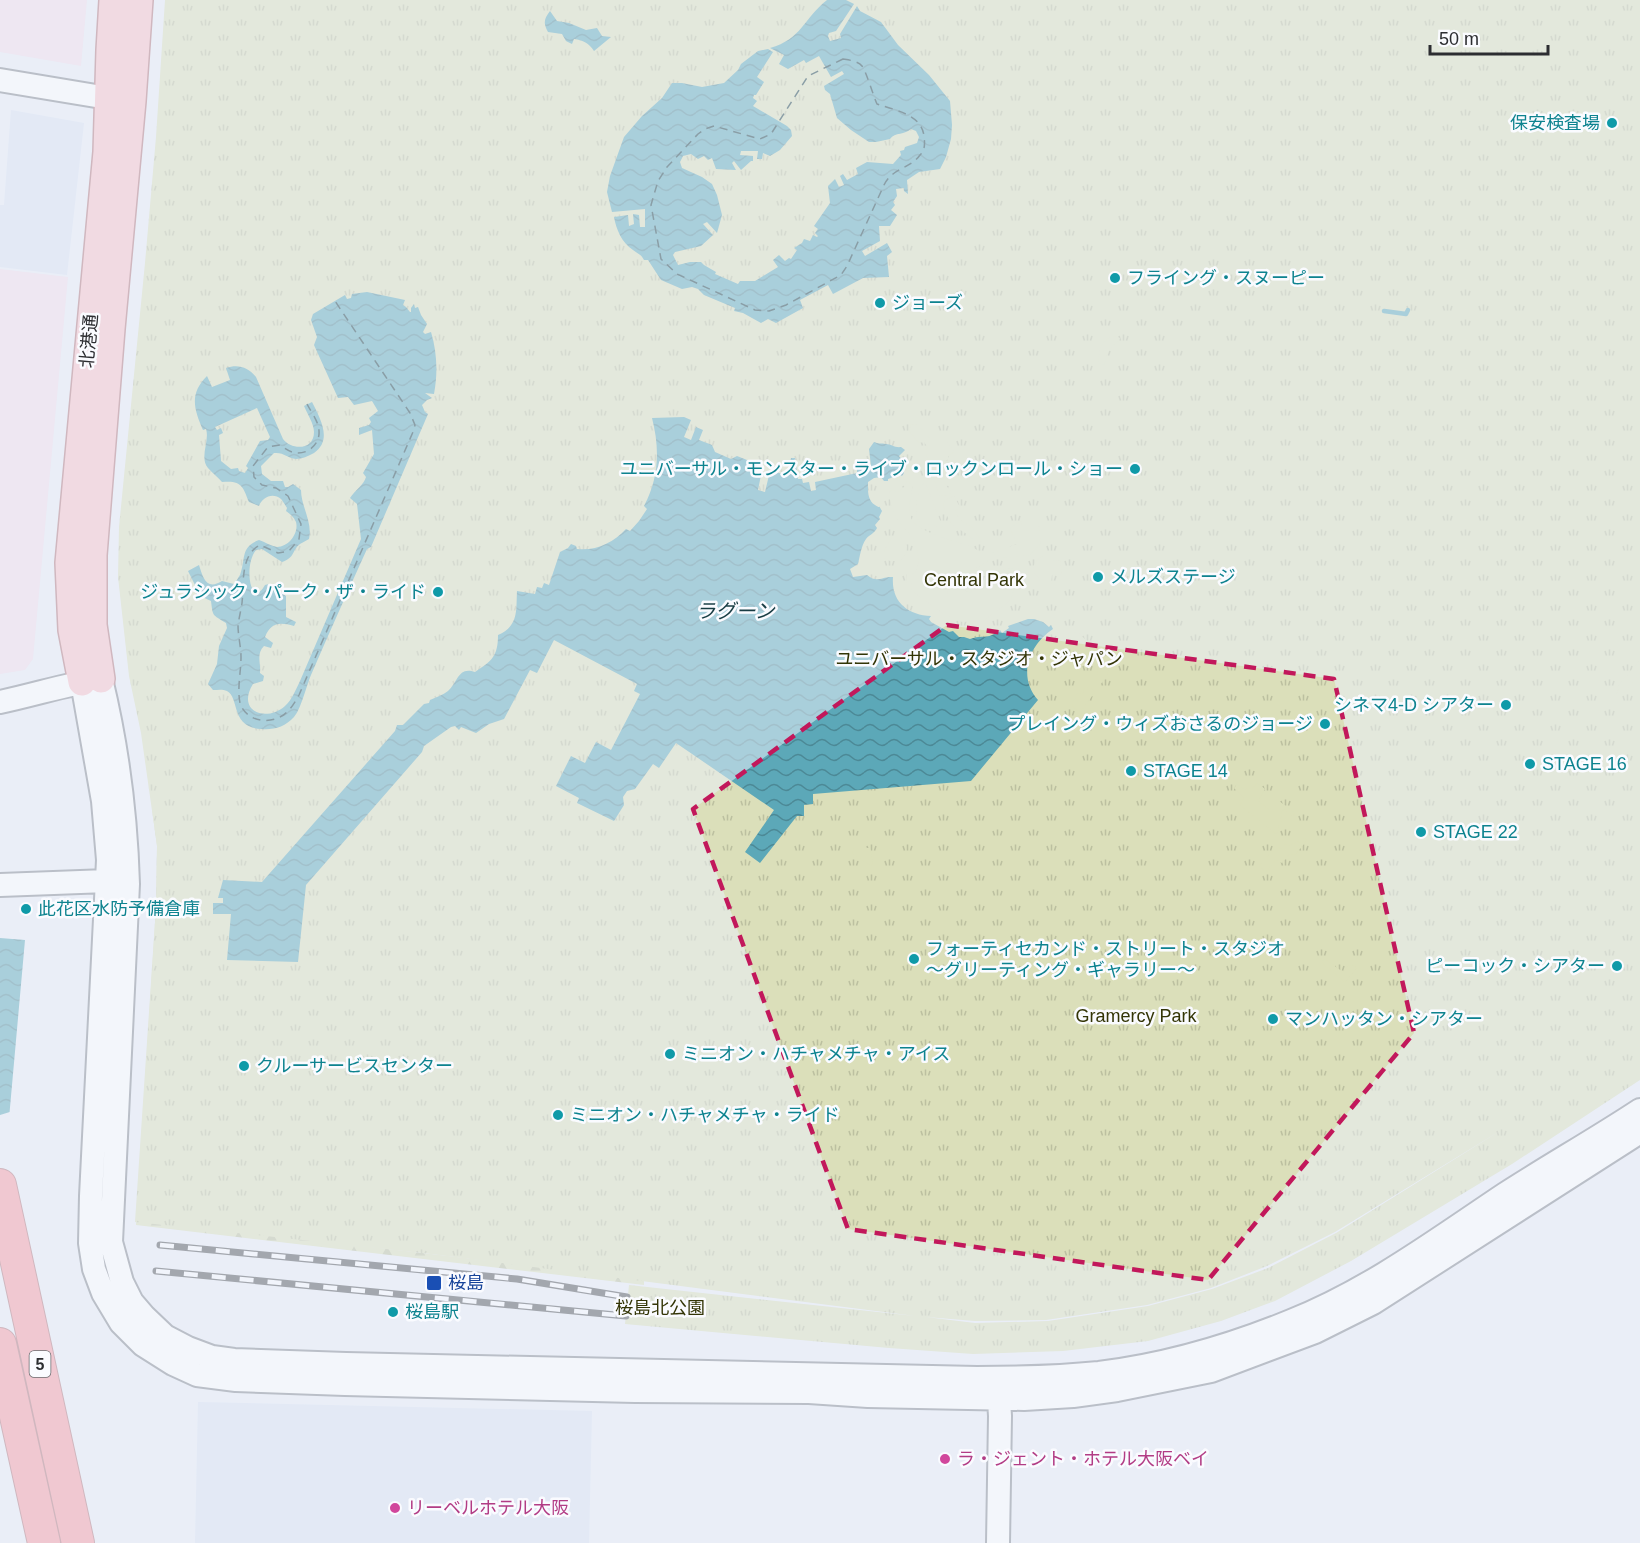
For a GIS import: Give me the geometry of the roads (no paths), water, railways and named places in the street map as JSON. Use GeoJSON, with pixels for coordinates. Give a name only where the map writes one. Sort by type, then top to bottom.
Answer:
{"type":"FeatureCollection","features":[{"type":"Feature","properties":{"kind":"highway","name":"5"},"geometry":{"type":"LineString","coordinates":[[0,1185],[78,1543]]}},
{"type":"Feature","properties":{"kind":"highway","name":"5"},"geometry":{"type":"LineString","coordinates":[[0,1344],[44,1543]]}},
{"type":"Feature","properties":{"kind":"main road","name":"北港通"},"geometry":{"type":"LineString","coordinates":[[113,0],[110,44],[120,100]]}},
{"type":"Feature","properties":{"kind":"main road","name":"北港通"},"geometry":{"type":"LineString","coordinates":[[92,680],[72,630],[69,563],[107,152],[120,100],[139,0]]}},
{"type":"Feature","properties":{"kind":"street"},"geometry":{"type":"LineString","coordinates":[[0,80],[120,100]]}},
{"type":"Feature","properties":{"kind":"street"},"geometry":{"type":"LineString","coordinates":[[0,702],[92,680],[108,860],[118,883],[111,1242],[122,1282],[132,1302],[144,1316],[165,1336],[213,1357],[234,1360],[998,1388],[1141,1366],[1204,1351],[1252,1336],[1293,1320],[1352,1292],[1384,1274],[1640,1110]]}},
{"type":"Feature","properties":{"kind":"street"},"geometry":{"type":"LineString","coordinates":[[0,885],[118,883]]}},
{"type":"Feature","properties":{"kind":"street"},"geometry":{"type":"LineString","coordinates":[[998,1388],[1024,1399],[1073,1396],[1154,1384],[1211,1371],[1316,1332],[1373,1304],[1640,1132]]}},
{"type":"Feature","properties":{"kind":"street"},"geometry":{"type":"LineString","coordinates":[[998,1388],[1000,1416],[998,1543]]}},
{"type":"Feature","properties":{"kind":"water"},"geometry":{"type":"Polygon","coordinates":[[[827,0],[846,0],[854,4],[836,31],[829,33],[830,41],[841,38],[840,34],[857,6],[860,11],[881,22],[898,45],[929,75],[950,101],[951,139],[940,169],[919,172],[907,180],[908,194],[904,188],[896,189],[897,196],[893,202],[895,205],[891,210],[897,215],[890,226],[879,226],[880,241],[862,251],[865,256],[887,243],[892,252],[887,256],[889,277],[863,278],[833,294],[828,285],[800,300],[803,308],[776,323],[768,319],[761,323],[743,313],[734,311],[735,308],[704,295],[698,289],[692,287],[682,289],[661,280],[648,260],[644,260],[641,255],[629,247],[620,235],[614,217],[628,215],[629,226],[634,224],[633,214],[639,215],[640,227],[645,227],[645,209],[612,212],[607,192],[610,176],[624,137],[662,98],[672,83],[702,87],[724,83],[741,64],[758,51],[768,49],[773,52],[757,77],[764,82],[754,95],[753,98],[757,101],[753,106],[787,126],[792,136],[780,150],[770,156],[763,153],[762,159],[757,159],[758,151],[741,151],[740,155],[753,156],[753,161],[741,170],[734,161],[732,163],[736,170],[716,169],[712,158],[708,160],[704,156],[698,159],[691,154],[683,156],[680,162],[682,168],[712,184],[722,215],[717,233],[707,222],[703,224],[713,235],[701,246],[675,252],[673,255],[678,265],[701,262],[716,272],[715,274],[738,284],[740,281],[755,281],[778,267],[773,260],[779,255],[785,261],[791,259],[797,250],[794,248],[804,239],[810,241],[813,235],[818,236],[815,233],[818,229],[814,226],[830,203],[828,186],[835,179],[839,187],[844,185],[840,176],[843,174],[847,180],[858,174],[856,168],[867,162],[893,164],[901,155],[900,151],[917,143],[919,137],[916,131],[911,129],[890,139],[869,142],[837,118],[830,94],[825,90],[824,86],[844,74],[842,71],[831,77],[819,56],[806,63],[804,60],[788,69],[779,64],[784,55],[770,48],[796,34],[827,0]]]}},
{"type":"Feature","properties":{"kind":"water"},"geometry":{"type":"Polygon","coordinates":[[[550,11],[557,21],[586,30],[597,28],[602,36],[611,37],[594,51],[580,40],[574,39],[572,44],[566,41],[562,34],[548,32],[545,21],[550,11]]]}},
{"type":"Feature","properties":{"kind":"water"},"geometry":{"type":"Polygon","coordinates":[[[367,292],[405,300],[403,305],[410,312],[414,304],[415,308],[418,307],[427,324],[423,332],[425,334],[431,332],[435,347],[434,394],[425,393],[432,398],[422,405],[428,414],[371,547],[367,549],[311,675],[297,713],[291,720],[279,727],[261,729],[251,727],[240,718],[231,695],[227,691],[213,690],[208,684],[217,664],[219,646],[227,628],[226,623],[214,615],[211,601],[196,594],[197,589],[188,571],[199,565],[204,578],[209,583],[217,584],[222,581],[234,584],[240,575],[249,546],[259,540],[277,547],[285,545],[294,535],[297,526],[278,497],[268,497],[259,506],[249,502],[238,483],[222,482],[208,468],[204,459],[207,434],[197,415],[195,395],[207,376],[212,387],[230,380],[226,368],[242,367],[256,377],[283,439],[287,443],[301,447],[310,443],[314,429],[304,406],[312,402],[323,429],[323,442],[314,453],[296,459],[274,453],[261,466],[262,474],[271,481],[283,481],[285,487],[293,484],[301,490],[310,533],[309,539],[297,546],[286,560],[282,562],[262,549],[256,550],[250,566],[250,583],[253,589],[256,592],[260,591],[269,584],[286,596],[286,617],[296,622],[294,626],[276,624],[270,628],[265,637],[273,643],[271,648],[264,646],[260,652],[260,673],[264,676],[263,681],[253,684],[248,701],[255,712],[270,714],[285,706],[294,694],[361,539],[357,504],[350,498],[365,480],[363,473],[374,454],[372,430],[359,435],[359,428],[369,425],[371,422],[369,418],[378,411],[372,401],[354,405],[348,397],[338,398],[314,345],[317,337],[311,320],[313,314],[345,295],[347,299],[351,298],[352,294],[367,292]],[[257,408],[215,427],[217,430],[221,428],[223,433],[219,435],[221,461],[231,469],[238,468],[239,471],[245,473],[248,468],[246,466],[260,441],[268,440],[270,437],[257,408]]]}},
{"type":"Feature","properties":{"kind":"water","name":"ラグーン"},"geometry":{"type":"Polygon","coordinates":[[[684,417],[691,420],[684,437],[691,440],[696,427],[703,430],[699,440],[712,445],[715,452],[731,459],[737,456],[754,461],[752,467],[762,470],[758,490],[765,492],[770,471],[788,475],[791,458],[795,458],[798,479],[802,479],[803,483],[809,482],[811,491],[816,490],[815,482],[857,473],[857,469],[871,466],[869,449],[874,442],[901,447],[905,450],[899,456],[902,460],[899,465],[904,473],[902,476],[897,473],[888,481],[884,481],[881,477],[868,482],[868,495],[882,511],[875,525],[877,528],[875,532],[866,539],[863,545],[858,564],[850,569],[853,577],[867,575],[877,579],[893,577],[895,594],[903,606],[915,613],[931,616],[929,619],[931,622],[949,632],[953,631],[959,637],[970,639],[988,636],[1000,630],[1002,633],[1009,628],[1008,626],[1028,619],[1043,622],[1049,627],[1051,625],[1053,629],[1032,652],[1027,671],[1028,681],[1038,700],[971,781],[813,794],[813,804],[804,805],[804,816],[797,816],[760,863],[745,852],[774,810],[676,743],[659,768],[653,764],[635,789],[627,791],[623,797],[624,805],[614,821],[577,803],[579,798],[556,786],[571,756],[585,763],[596,742],[611,750],[640,694],[634,691],[637,684],[554,640],[537,673],[530,670],[504,719],[489,724],[476,733],[461,727],[459,730],[455,726],[451,727],[424,746],[422,752],[306,885],[298,962],[227,960],[231,914],[213,914],[213,903],[223,903],[223,898],[218,898],[223,880],[262,882],[395,731],[397,725],[403,725],[424,704],[448,691],[462,673],[475,672],[486,665],[497,648],[498,635],[510,627],[513,622],[517,591],[535,594],[537,587],[542,588],[544,583],[549,585],[560,552],[571,544],[577,549],[597,547],[610,542],[626,529],[630,531],[647,509],[644,506],[653,485],[657,452],[652,418],[684,417]]]}},
{"type":"Feature","properties":{"kind":"water"},"geometry":{"type":"Polygon","coordinates":[[[0,938],[25,940],[0,1219],[0,938]]]}},
{"type":"Feature","properties":{"kind":"waterway"},"geometry":{"type":"LineString","coordinates":[[1384,311],[1406,314],[1408,310]]}},
{"type":"Feature","properties":{"kind":"railway"},"geometry":{"type":"LineString","coordinates":[[160,1245],[517,1279],[627,1297]]}},
{"type":"Feature","properties":{"kind":"railway"},"geometry":{"type":"LineString","coordinates":[[156,1271],[626,1316]]}},
{"type":"Feature","properties":{"kind":"place","name":"保安検査場"},"geometry":{"type":"Point","coordinates":[1612,123]}},
{"type":"Feature","properties":{"kind":"place","name":"フライング・スヌーピー"},"geometry":{"type":"Point","coordinates":[1115,278]}},
{"type":"Feature","properties":{"kind":"place","name":"ジョーズ"},"geometry":{"type":"Point","coordinates":[880,303]}},
{"type":"Feature","properties":{"kind":"place","name":"ユニバーサル・モンスター・ライブ・ロックンロール・ショー"},"geometry":{"type":"Point","coordinates":[1135,469]}},
{"type":"Feature","properties":{"kind":"place","name":"メルズステージ"},"geometry":{"type":"Point","coordinates":[1098,577]}},
{"type":"Feature","properties":{"kind":"place","name":"ジュラシック・パーク・ザ・ライド"},"geometry":{"type":"Point","coordinates":[438,592]}},
{"type":"Feature","properties":{"kind":"place","name":"シネマ4-D シアター"},"geometry":{"type":"Point","coordinates":[1506,705]}},
{"type":"Feature","properties":{"kind":"place","name":"プレイング・ウィズおさるのジョージ"},"geometry":{"type":"Point","coordinates":[1325,724]}},
{"type":"Feature","properties":{"kind":"place","name":"STAGE 16"},"geometry":{"type":"Point","coordinates":[1530,764]}},
{"type":"Feature","properties":{"kind":"place","name":"STAGE 14"},"geometry":{"type":"Point","coordinates":[1131,771]}},
{"type":"Feature","properties":{"kind":"place","name":"STAGE 22"},"geometry":{"type":"Point","coordinates":[1421,832]}},
{"type":"Feature","properties":{"kind":"place","name":"此花区水防予備倉庫"},"geometry":{"type":"Point","coordinates":[26,909]}},
{"type":"Feature","properties":{"kind":"place","name":"フォーティセカンド・ストリート・スタジオ ～グリーティング・ギャラリー～"},"geometry":{"type":"Point","coordinates":[914,959]}},
{"type":"Feature","properties":{"kind":"place","name":"ピーコック・シアター"},"geometry":{"type":"Point","coordinates":[1617,966]}},
{"type":"Feature","properties":{"kind":"place","name":"マンハッタン・シアター"},"geometry":{"type":"Point","coordinates":[1273,1019]}},
{"type":"Feature","properties":{"kind":"place","name":"ミニオン・ハチャメチャ・アイス"},"geometry":{"type":"Point","coordinates":[670,1054]}},
{"type":"Feature","properties":{"kind":"place","name":"クルーサービスセンター"},"geometry":{"type":"Point","coordinates":[244,1066]}},
{"type":"Feature","properties":{"kind":"place","name":"ミニオン・ハチャメチャ・ライド"},"geometry":{"type":"Point","coordinates":[558,1115]}},
{"type":"Feature","properties":{"kind":"place","name":"桜島"},"geometry":{"type":"Point","coordinates":[434,1283]}},
{"type":"Feature","properties":{"kind":"place","name":"桜島駅"},"geometry":{"type":"Point","coordinates":[393,1312]}},
{"type":"Feature","properties":{"kind":"place","name":"ラ・ジェント・ホテル大阪ベイ"},"geometry":{"type":"Point","coordinates":[945,1459]}},
{"type":"Feature","properties":{"kind":"place","name":"リーベルホテル大阪"},"geometry":{"type":"Point","coordinates":[395,1508]}},
{"type":"Feature","properties":{"kind":"park label","name":"Central Park"},"geometry":{"type":"Point","coordinates":[974,580]}},
{"type":"Feature","properties":{"kind":"park label","name":"ユニバーサル・スタジオ・ジャパン"},"geometry":{"type":"Point","coordinates":[979,659]}},
{"type":"Feature","properties":{"kind":"park label","name":"Gramercy Park"},"geometry":{"type":"Point","coordinates":[1136,1016]}},
{"type":"Feature","properties":{"kind":"park label","name":"桜島北公園"},"geometry":{"type":"Point","coordinates":[660,1308]}}]}
